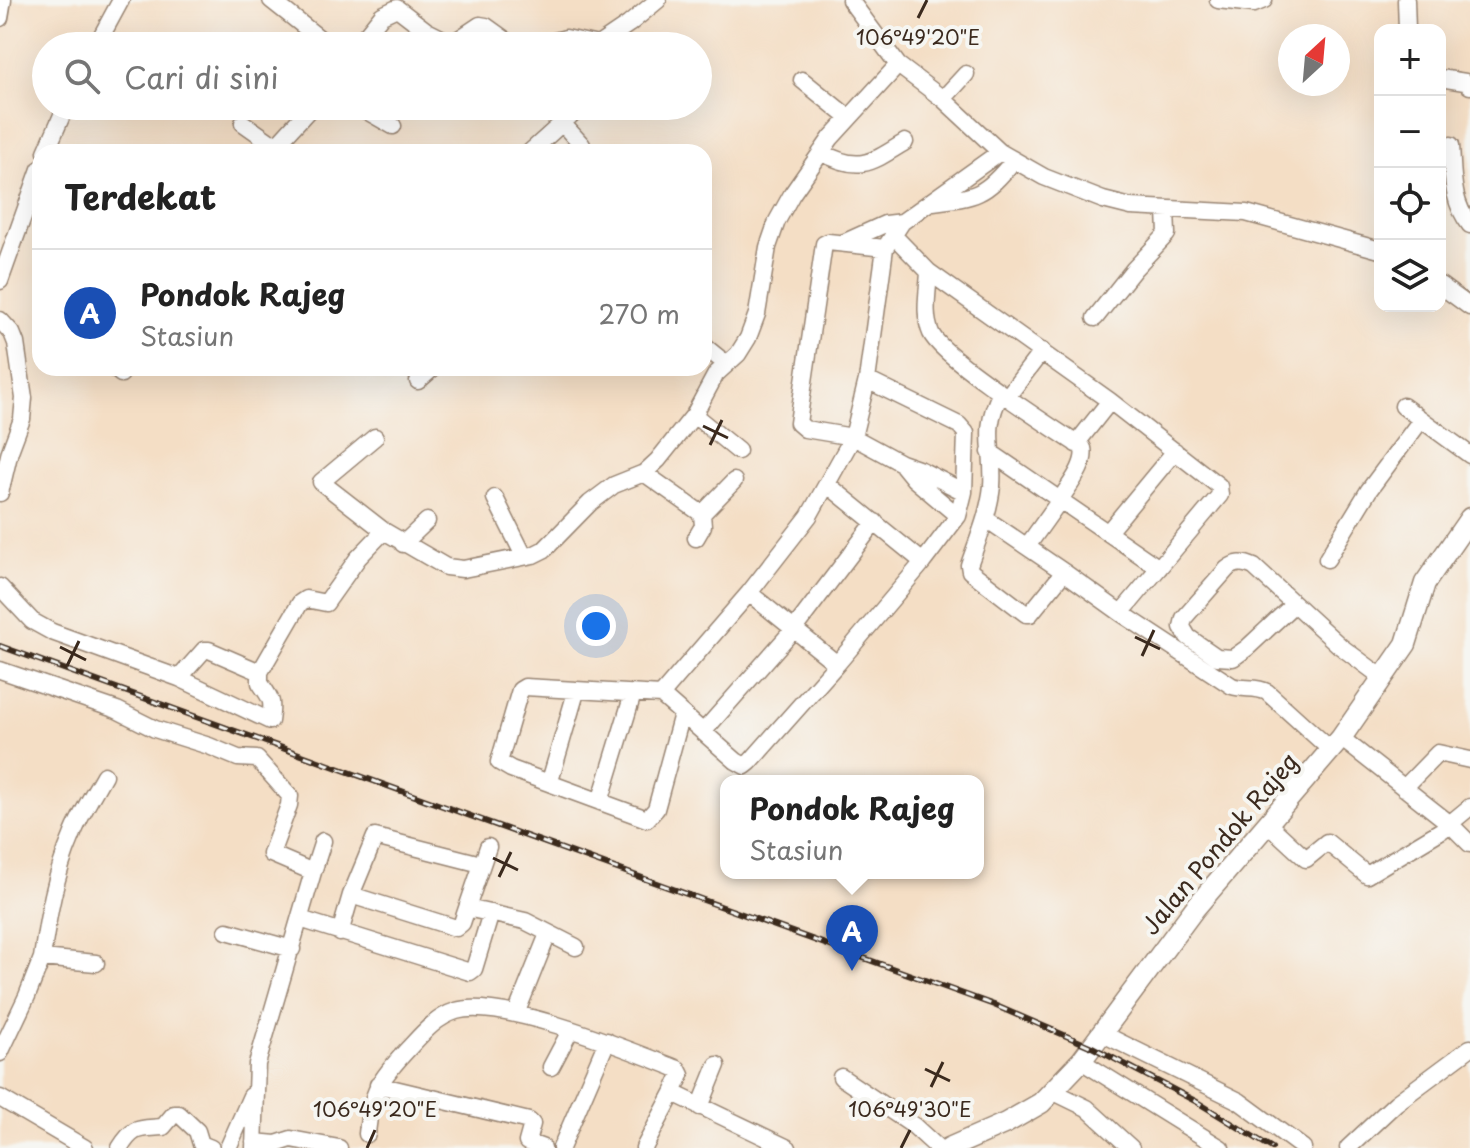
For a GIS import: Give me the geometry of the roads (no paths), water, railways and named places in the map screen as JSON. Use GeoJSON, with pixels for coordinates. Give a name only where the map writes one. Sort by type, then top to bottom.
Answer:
{"type":"FeatureCollection","features":[{"type":"Feature","properties":{"kind":"main road","name":"Jalan Pondok Rajeg"},"geometry":{"type":"LineString","coordinates":[[949,1148],[1006,1123],[1041,1103],[1081,1061],[1195,908],[1336,744],[1406,644],[1425,583],[1466,532]]}},
{"type":"Feature","properties":{"kind":"street"},"geometry":{"type":"LineString","coordinates":[[0,18],[3,0]]}},
{"type":"Feature","properties":{"kind":"street"},"geometry":{"type":"LineString","coordinates":[[104,32],[121,0]]}},
{"type":"Feature","properties":{"kind":"street"},"geometry":{"type":"LineString","coordinates":[[271,0],[311,32]]}},
{"type":"Feature","properties":{"kind":"street"},"geometry":{"type":"LineString","coordinates":[[617,32],[658,0]]}},
{"type":"Feature","properties":{"kind":"street"},"geometry":{"type":"LineString","coordinates":[[850,0],[898,65],[943,99],[1006,156],[1067,187],[1131,207],[1246,213],[1374,248]]}},
{"type":"Feature","properties":{"kind":"street"},"geometry":{"type":"LineString","coordinates":[[1218,0],[1254,4],[1264,0]]}},
{"type":"Feature","properties":{"kind":"street"},"geometry":{"type":"LineString","coordinates":[[1406,0],[1407,24]]}},
{"type":"Feature","properties":{"kind":"street"},"geometry":{"type":"LineString","coordinates":[[368,32],[382,15],[400,4],[433,32]]}},
{"type":"Feature","properties":{"kind":"street"},"geometry":{"type":"LineString","coordinates":[[470,32],[480,25],[494,32]]}},
{"type":"Feature","properties":{"kind":"street"},"geometry":{"type":"LineString","coordinates":[[375,437],[321,481],[403,544],[436,564],[463,569],[545,549],[590,503],[614,485],[644,473],[694,415],[716,374],[744,346],[757,314],[768,247],[777,221],[821,152],[898,65]]}},
{"type":"Feature","properties":{"kind":"street"},"geometry":{"type":"LineString","coordinates":[[943,99],[966,74]]}},
{"type":"Feature","properties":{"kind":"street"},"geometry":{"type":"LineString","coordinates":[[1446,79],[1465,82],[1470,86]]}},
{"type":"Feature","properties":{"kind":"street"},"geometry":{"type":"LineString","coordinates":[[802,80],[849,118]]}},
{"type":"Feature","properties":{"kind":"street"},"geometry":{"type":"LineString","coordinates":[[49,144],[60,120]]}},
{"type":"Feature","properties":{"kind":"street"},"geometry":{"type":"LineString","coordinates":[[243,123],[273,144],[281,140],[299,120]]}},
{"type":"Feature","properties":{"kind":"street"},"geometry":{"type":"LineString","coordinates":[[382,120],[393,126]]}},
{"type":"Feature","properties":{"kind":"street"},"geometry":{"type":"LineString","coordinates":[[536,144],[555,120]]}},
{"type":"Feature","properties":{"kind":"street"},"geometry":{"type":"LineString","coordinates":[[564,120],[581,144]]}},
{"type":"Feature","properties":{"kind":"street"},"geometry":{"type":"LineString","coordinates":[[821,152],[844,164],[862,165],[905,142]]}},
{"type":"Feature","properties":{"kind":"street"},"geometry":{"type":"LineString","coordinates":[[1451,145],[1454,193],[1457,205],[1470,225]]}},
{"type":"Feature","properties":{"kind":"street"},"geometry":{"type":"LineString","coordinates":[[927,203],[980,194],[998,180],[1006,156]]}},
{"type":"Feature","properties":{"kind":"street"},"geometry":{"type":"LineString","coordinates":[[964,492],[853,437],[805,429],[798,423],[821,250],[828,242],[893,235],[927,203],[1006,156]]}},
{"type":"Feature","properties":{"kind":"street"},"geometry":{"type":"LineString","coordinates":[[0,281],[32,207]]}},
{"type":"Feature","properties":{"kind":"street"},"geometry":{"type":"LineString","coordinates":[[1095,318],[1167,234],[1166,210]]}},
{"type":"Feature","properties":{"kind":"street"},"geometry":{"type":"LineString","coordinates":[[841,243],[885,224],[920,261],[1219,486],[1220,495],[1121,613]]}},
{"type":"Feature","properties":{"kind":"street"},"geometry":{"type":"LineString","coordinates":[[661,695],[749,593],[809,516],[853,437],[867,380],[893,235]]}},
{"type":"Feature","properties":{"kind":"street"},"geometry":{"type":"LineString","coordinates":[[920,261],[932,336],[1004,395],[1085,453],[1084,461],[1060,500],[1028,545]]}},
{"type":"Feature","properties":{"kind":"street"},"geometry":{"type":"LineString","coordinates":[[1446,289],[1470,307]]}},
{"type":"Feature","properties":{"kind":"street"},"geometry":{"type":"LineString","coordinates":[[0,320],[12,333],[16,343],[24,398],[22,419],[0,493]]}},
{"type":"Feature","properties":{"kind":"street"},"geometry":{"type":"LineString","coordinates":[[1042,351],[992,409],[988,428],[992,485],[986,519],[969,565],[970,571],[1026,614],[1030,614],[1064,572]]}},
{"type":"Feature","properties":{"kind":"street"},"geometry":{"type":"LineString","coordinates":[[712,352],[725,363]]}},
{"type":"Feature","properties":{"kind":"street"},"geometry":{"type":"LineString","coordinates":[[418,381],[424,376]]}},
{"type":"Feature","properties":{"kind":"street"},"geometry":{"type":"LineString","coordinates":[[682,714],[653,814],[647,819],[511,769],[501,764],[498,758],[520,690],[525,687],[661,695],[745,766],[837,664],[958,516],[964,492],[966,438],[963,428],[867,380]]}},
{"type":"Feature","properties":{"kind":"street"},"geometry":{"type":"LineString","coordinates":[[1076,444],[1110,401]]}},
{"type":"Feature","properties":{"kind":"street"},"geometry":{"type":"LineString","coordinates":[[1403,406],[1470,455]]}},
{"type":"Feature","properties":{"kind":"street"},"geometry":{"type":"LineString","coordinates":[[694,415],[738,451]]}},
{"type":"Feature","properties":{"kind":"street"},"geometry":{"type":"LineString","coordinates":[[1327,559],[1369,490],[1421,420]]}},
{"type":"Feature","properties":{"kind":"street"},"geometry":{"type":"LineString","coordinates":[[1108,532],[1175,451]]}},
{"type":"Feature","properties":{"kind":"street"},"geometry":{"type":"LineString","coordinates":[[990,452],[1159,568]]}},
{"type":"Feature","properties":{"kind":"street"},"geometry":{"type":"LineString","coordinates":[[901,463],[914,479],[958,516]]}},
{"type":"Feature","properties":{"kind":"street"},"geometry":{"type":"LineString","coordinates":[[644,473],[702,514]]}},
{"type":"Feature","properties":{"kind":"street"},"geometry":{"type":"LineString","coordinates":[[696,538],[703,526],[702,514],[734,481]]}},
{"type":"Feature","properties":{"kind":"street"},"geometry":{"type":"LineString","coordinates":[[828,485],[923,562]]}},
{"type":"Feature","properties":{"kind":"street"},"geometry":{"type":"LineString","coordinates":[[495,498],[524,556]]}},
{"type":"Feature","properties":{"kind":"street"},"geometry":{"type":"LineString","coordinates":[[986,519],[1232,686],[1260,688],[1267,692],[1336,744],[1404,788],[1449,823],[1470,844]]}},
{"type":"Feature","properties":{"kind":"street"},"geometry":{"type":"LineString","coordinates":[[403,544],[427,521]]}},
{"type":"Feature","properties":{"kind":"street"},"geometry":{"type":"LineString","coordinates":[[703,732],[794,629],[875,522]]}},
{"type":"Feature","properties":{"kind":"street"},"geometry":{"type":"LineString","coordinates":[[0,587],[32,621],[52,632],[179,678],[270,721],[273,703],[260,683],[260,672],[300,603],[306,599],[326,603],[358,558],[384,531]]}},
{"type":"Feature","properties":{"kind":"street"},"geometry":{"type":"LineString","coordinates":[[1293,605],[1233,658],[1217,657],[1188,637],[1182,627],[1184,618],[1227,569],[1239,563],[1254,567],[1293,605],[1383,678]]}},
{"type":"Feature","properties":{"kind":"street"},"geometry":{"type":"LineString","coordinates":[[749,593],[837,664]]}},
{"type":"Feature","properties":{"kind":"street"},"geometry":{"type":"LineString","coordinates":[[179,678],[204,650],[260,672]]}},
{"type":"Feature","properties":{"kind":"street"},"geometry":{"type":"LineString","coordinates":[[0,670],[117,710],[155,729],[238,758],[257,759],[290,796],[271,854],[313,872]]}},
{"type":"Feature","properties":{"kind":"street"},"geometry":{"type":"LineString","coordinates":[[550,781],[576,692]]}},
{"type":"Feature","properties":{"kind":"street"},"geometry":{"type":"LineString","coordinates":[[600,802],[633,694]]}},
{"type":"Feature","properties":{"kind":"street"},"geometry":{"type":"LineString","coordinates":[[1404,788],[1438,753],[1470,760]]}},
{"type":"Feature","properties":{"kind":"street"},"geometry":{"type":"LineString","coordinates":[[0,1053],[42,958],[49,909],[72,834],[104,775]]}},
{"type":"Feature","properties":{"kind":"street"},"geometry":{"type":"LineString","coordinates":[[1268,824],[1306,859],[1327,842],[1367,875],[1470,807]]}},
{"type":"Feature","properties":{"kind":"street"},"geometry":{"type":"LineString","coordinates":[[340,933],[351,895],[375,837],[481,864]]}},
{"type":"Feature","properties":{"kind":"street"},"geometry":{"type":"LineString","coordinates":[[323,841],[257,1064],[254,1145],[276,1144],[291,1139],[310,1146],[339,1148]]}},
{"type":"Feature","properties":{"kind":"street"},"geometry":{"type":"LineString","coordinates":[[351,895],[456,928],[462,923],[488,847]]}},
{"type":"Feature","properties":{"kind":"street"},"geometry":{"type":"LineString","coordinates":[[467,908],[525,921],[576,947]]}},
{"type":"Feature","properties":{"kind":"street"},"geometry":{"type":"LineString","coordinates":[[300,919],[470,972],[474,969],[491,913]]}},
{"type":"Feature","properties":{"kind":"street"},"geometry":{"type":"LineString","coordinates":[[227,931],[292,949]]}},
{"type":"Feature","properties":{"kind":"street"},"geometry":{"type":"LineString","coordinates":[[516,1014],[546,939]]}},
{"type":"Feature","properties":{"kind":"street"},"geometry":{"type":"LineString","coordinates":[[42,958],[96,963]]}},
{"type":"Feature","properties":{"kind":"street"},"geometry":{"type":"LineString","coordinates":[[367,1134],[369,1116],[384,1074],[444,1016],[458,1010],[480,1008],[516,1014],[607,1041],[678,1069],[681,1075],[644,1148]]}},
{"type":"Feature","properties":{"kind":"street"},"geometry":{"type":"LineString","coordinates":[[551,1067],[570,1031]]}},
{"type":"Feature","properties":{"kind":"street"},"geometry":{"type":"LineString","coordinates":[[1101,1033],[1239,1101],[1303,1148]]}},
{"type":"Feature","properties":{"kind":"street"},"geometry":{"type":"LineString","coordinates":[[561,1148],[607,1041]]}},
{"type":"Feature","properties":{"kind":"street"},"geometry":{"type":"LineString","coordinates":[[1348,1148],[1396,1103],[1470,1048]]}},
{"type":"Feature","properties":{"kind":"street"},"geometry":{"type":"LineString","coordinates":[[1081,1061],[1221,1148]]}},
{"type":"Feature","properties":{"kind":"street"},"geometry":{"type":"LineString","coordinates":[[700,1107],[717,1065]]}},
{"type":"Feature","properties":{"kind":"street"},"geometry":{"type":"LineString","coordinates":[[841,1077],[914,1126],[938,1148]]}},
{"type":"Feature","properties":{"kind":"street"},"geometry":{"type":"LineString","coordinates":[[378,1085],[529,1121],[532,1124],[527,1142],[543,1148]]}},
{"type":"Feature","properties":{"kind":"street"},"geometry":{"type":"LineString","coordinates":[[228,1148],[255,1088]]}},
{"type":"Feature","properties":{"kind":"street"},"geometry":{"type":"LineString","coordinates":[[1054,1092],[1087,1108],[1131,1148]]}},
{"type":"Feature","properties":{"kind":"street"},"geometry":{"type":"LineString","coordinates":[[673,1093],[788,1148]]}},
{"type":"Feature","properties":{"kind":"street"},"geometry":{"type":"LineString","coordinates":[[0,1098],[85,1148]]}},
{"type":"Feature","properties":{"kind":"street"},"geometry":{"type":"LineString","coordinates":[[120,1148],[134,1130],[143,1126],[163,1127],[174,1114],[179,1114],[197,1131],[201,1144],[211,1148]]}},
{"type":"Feature","properties":{"kind":"railway"},"geometry":{"type":"LineString","coordinates":[[0,646],[994,1005],[1092,1047],[1197,1102],[1272,1148]]}},
{"type":"Feature","properties":{"kind":"place","name":"Pondok Rajeg"},"geometry":{"type":"Point","coordinates":[852,971]}}]}
